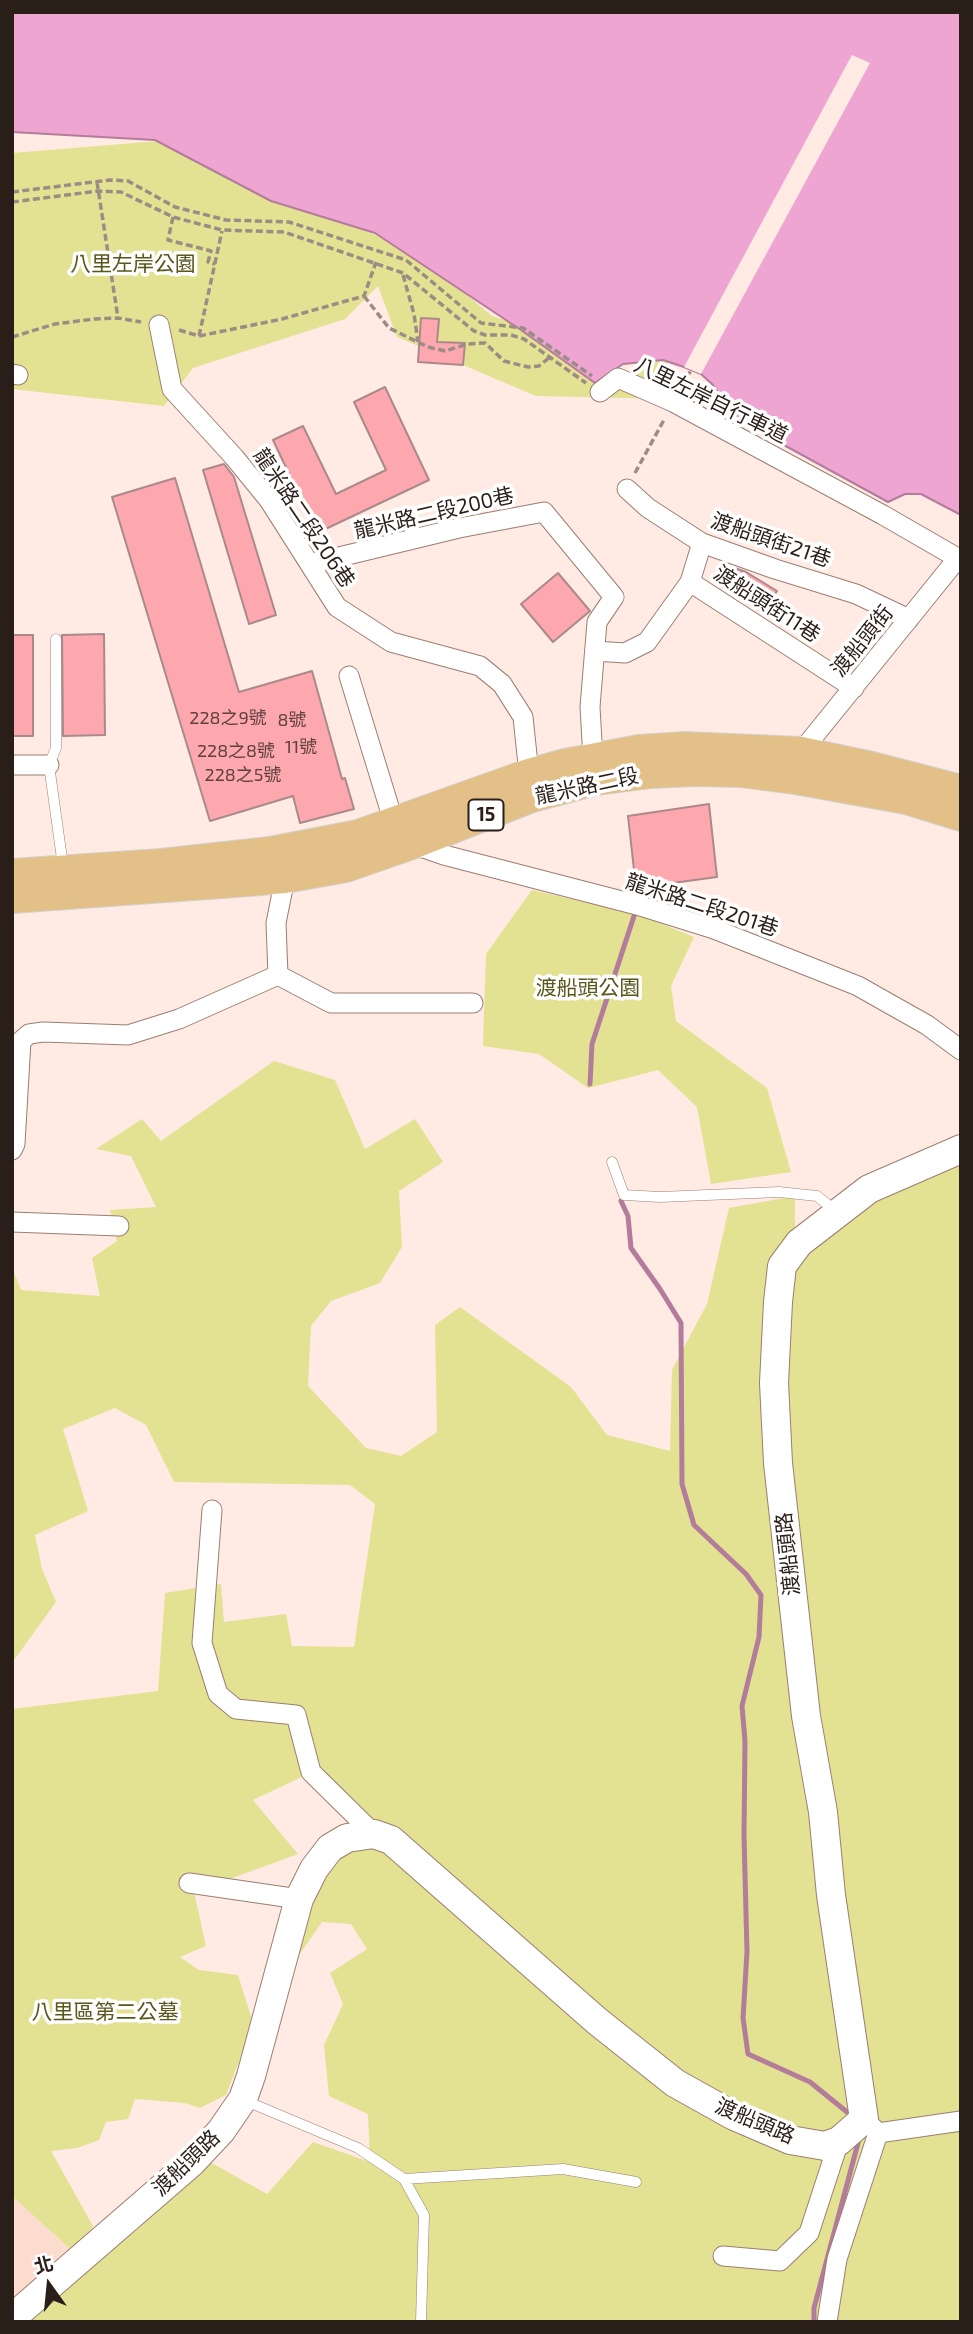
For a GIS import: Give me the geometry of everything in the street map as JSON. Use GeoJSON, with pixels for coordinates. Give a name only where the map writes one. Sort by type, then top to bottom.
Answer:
{"type":"FeatureCollection","features":[{"type":"Feature","properties":{"kind":"main road","name":"龍米路二段"},"geometry":{"type":"LineString","coordinates":[[12,874],[64,883],[285,877],[346,867],[403,833],[529,774],[639,750],[685,747],[801,752],[961,790]]}},
{"type":"Feature","properties":{"kind":"main road","name":"龍米路二段"},"geometry":{"type":"LineString","coordinates":[[12,898],[64,883],[161,864],[270,852],[358,835],[403,833],[596,780],[673,772],[741,772],[795,779],[906,799],[961,816]]}},
{"type":"Feature","properties":{"kind":"street","name":"龍米路二段206巷"},"geometry":{"type":"LineString","coordinates":[[159,324],[172,389],[269,500],[337,607],[391,642],[480,666],[502,684],[523,718],[529,774]]}},
{"type":"Feature","properties":{"kind":"street","name":"八里左岸自行車道"},"geometry":{"type":"LineString","coordinates":[[604,390],[618,378],[673,402],[960,559]]}},
{"type":"Feature","properties":{"kind":"street","name":"渡船頭街21巷"},"geometry":{"type":"LineString","coordinates":[[627,489],[648,508],[702,543],[856,594],[909,619]]}},
{"type":"Feature","properties":{"kind":"street","name":"龍米路二段200巷"},"geometry":{"type":"LineString","coordinates":[[310,564],[459,528],[544,512],[614,597],[597,622],[590,707],[593,759]]}},
{"type":"Feature","properties":{"kind":"street"},"geometry":{"type":"LineString","coordinates":[[595,651],[625,653],[647,642],[691,582],[702,543]]}},
{"type":"Feature","properties":{"kind":"street","name":"渡船頭街"},"geometry":{"type":"LineString","coordinates":[[801,752],[960,559]]}},
{"type":"Feature","properties":{"kind":"street","name":"渡船頭街11巷"},"geometry":{"type":"LineString","coordinates":[[691,582],[854,688]]}},
{"type":"Feature","properties":{"kind":"street"},"geometry":{"type":"LineString","coordinates":[[349,676],[403,833]]}},
{"type":"Feature","properties":{"kind":"street"},"geometry":{"type":"LineString","coordinates":[[12,765],[49,765]]}},
{"type":"Feature","properties":{"kind":"street","name":"龍米路二段201巷"},"geometry":{"type":"LineString","coordinates":[[403,833],[444,855],[637,905],[714,929],[858,986],[927,1025],[961,1050]]}},
{"type":"Feature","properties":{"kind":"street"},"geometry":{"type":"LineString","coordinates":[[278,975],[276,923],[285,877]]}},
{"type":"Feature","properties":{"kind":"street"},"geometry":{"type":"LineString","coordinates":[[278,975],[331,1003],[473,1003]]}},
{"type":"Feature","properties":{"kind":"street"},"geometry":{"type":"LineString","coordinates":[[12,1150],[15,1144],[21,1041],[29,1034],[43,1032],[128,1035],[179,1019],[278,975]]}},
{"type":"Feature","properties":{"kind":"street","name":"渡船頭路"},"geometry":{"type":"LineString","coordinates":[[871,2126],[831,1895],[823,1812],[806,1716],[778,1463],[774,1383],[782,1266],[799,1243],[869,1189],[912,1168],[961,1149]]}},
{"type":"Feature","properties":{"kind":"street"},"geometry":{"type":"LineString","coordinates":[[12,1222],[119,1227]]}},
{"type":"Feature","properties":{"kind":"street"},"geometry":{"type":"LineString","coordinates":[[212,1510],[202,1643],[218,1694],[236,1709],[296,1715],[311,1772],[373,1834]]}},
{"type":"Feature","properties":{"kind":"street","name":"渡船頭路"},"geometry":{"type":"LineString","coordinates":[[12,2318],[191,2163],[220,2131],[243,2099],[299,1899],[314,1869],[330,1848],[347,1838],[373,1834],[391,1840],[597,2021],[675,2083],[734,2116],[790,2140],[825,2146],[839,2141]]}},
{"type":"Feature","properties":{"kind":"street"},"geometry":{"type":"LineString","coordinates":[[190,1883],[299,1899]]}},
{"type":"Feature","properties":{"kind":"street"},"geometry":{"type":"LineString","coordinates":[[723,2256],[780,2261],[809,2233],[839,2141],[871,2126],[961,2121]]}},
{"type":"Feature","properties":{"kind":"street"},"geometry":{"type":"LineString","coordinates":[[827,2322],[836,2259],[871,2126]]}},
{"type":"Feature","properties":{"kind":"lane"},"geometry":{"type":"LineString","coordinates":[[55,639],[55,748],[49,765],[64,883]]}},
{"type":"Feature","properties":{"kind":"lane"},"geometry":{"type":"LineString","coordinates":[[612,1161],[624,1195],[660,1197],[779,1192],[817,1196],[837,1212]]}},
{"type":"Feature","properties":{"kind":"lane"},"geometry":{"type":"LineString","coordinates":[[243,2099],[358,2148],[404,2179],[424,2215],[421,2322]]}},
{"type":"Feature","properties":{"kind":"lane"},"geometry":{"type":"LineString","coordinates":[[404,2179],[563,2169],[636,2182]]}},
{"type":"Feature","properties":{"kind":"path"},"geometry":{"type":"LineString","coordinates":[[12,192],[128,181],[175,207],[226,220],[289,222],[406,261],[481,323],[523,328],[604,390]]}},
{"type":"Feature","properties":{"kind":"path"},"geometry":{"type":"LineString","coordinates":[[97,182],[118,318]]}},
{"type":"Feature","properties":{"kind":"path"},"geometry":{"type":"LineString","coordinates":[[12,202],[99,191],[121,192],[173,217],[222,230],[284,232],[403,273],[474,331],[485,335],[511,335],[524,340],[604,390]]}},
{"type":"Feature","properties":{"kind":"path"},"geometry":{"type":"LineString","coordinates":[[173,217],[168,240],[211,251],[208,262],[215,264]]}},
{"type":"Feature","properties":{"kind":"path"},"geometry":{"type":"LineString","coordinates":[[199,336],[222,230]]}},
{"type":"Feature","properties":{"kind":"path"},"geometry":{"type":"LineString","coordinates":[[364,296],[376,262]]}},
{"type":"Feature","properties":{"kind":"path"},"geometry":{"type":"LineString","coordinates":[[403,273],[418,342]]}},
{"type":"Feature","properties":{"kind":"path"},"geometry":{"type":"LineString","coordinates":[[364,296],[389,328],[408,340],[428,347],[445,351],[468,344],[485,344],[504,361],[528,367],[539,366],[550,357]]}},
{"type":"Feature","properties":{"kind":"path"},"geometry":{"type":"LineString","coordinates":[[12,337],[55,324],[118,318],[159,324],[199,336],[282,319],[364,296]]}},
{"type":"Feature","properties":{"kind":"path"},"geometry":{"type":"LineString","coordinates":[[627,489],[691,370]]}},
{"type":"Feature","properties":{"kind":"shaded area"},"geometry":{"type":"Polygon","coordinates":[[[12,12],[961,12],[961,515],[921,494],[905,494],[888,502],[729,415],[713,385],[701,374],[684,367],[663,360],[623,364],[595,383],[521,330],[375,233],[271,201],[155,140],[12,132],[12,12]]]}},
{"type":"Feature","properties":{"kind":"shaded area"},"geometry":{"type":"Polygon","coordinates":[[[12,2196],[77,2255],[12,2307],[12,2196]]]}},
{"type":"Feature","properties":{"kind":"green space","name":"八里左岸公園"},"geometry":{"type":"Polygon","coordinates":[[[159,141],[303,211],[408,245],[492,316],[553,335],[595,375],[632,371],[667,358],[669,399],[536,396],[397,337],[378,286],[345,319],[193,368],[164,406],[12,389],[12,153],[159,141]]]}},
{"type":"Feature","properties":{"kind":"green space","name":"渡船頭公園"},"geometry":{"type":"Polygon","coordinates":[[[532,890],[640,915],[694,937],[671,986],[676,1021],[767,1088],[791,1172],[711,1184],[697,1107],[658,1070],[588,1088],[539,1054],[483,1046],[486,954],[532,890]]]}},
{"type":"Feature","properties":{"kind":"green space","name":"八里區第二公墓"},"geometry":{"type":"Polygon","coordinates":[[[274,1061],[335,1080],[365,1149],[415,1119],[443,1162],[399,1191],[402,1247],[380,1283],[331,1301],[311,1326],[308,1386],[366,1448],[401,1456],[437,1432],[435,1325],[460,1307],[571,1387],[607,1435],[670,1451],[672,1370],[707,1304],[729,1208],[795,1196],[795,1256],[909,1174],[961,1166],[961,2322],[22,2322],[138,2229],[210,2162],[267,2194],[313,2142],[370,2162],[368,2114],[329,2096],[324,2045],[343,2004],[330,1973],[367,1949],[351,1924],[322,1922],[299,1955],[275,1941],[282,1912],[369,1830],[310,1773],[253,1800],[298,1854],[194,1892],[206,1946],[180,1957],[199,1970],[238,1975],[252,2020],[226,2095],[200,2108],[185,2103],[135,2099],[128,2119],[106,2122],[99,2140],[77,2148],[51,2151],[93,2226],[77,2255],[12,2196],[12,1709],[158,1691],[165,1593],[221,1584],[224,1622],[286,1614],[292,1646],[354,1647],[375,1504],[350,1485],[174,1482],[146,1425],[115,1408],[63,1429],[88,1511],[35,1535],[42,1569],[56,1602],[12,1663],[12,1267],[21,1290],[100,1296],[92,1258],[117,1241],[110,1210],[156,1207],[131,1156],[96,1149],[142,1119],[161,1141],[274,1061]]]}},
{"type":"Feature","properties":{"kind":"pier"},"geometry":{"type":"Polygon","coordinates":[[[852,55],[870,63],[701,374],[684,367],[852,55]]]}},
{"type":"Feature","properties":{"kind":"building"},"geometry":{"type":"Polygon","coordinates":[[[421,318],[439,319],[437,342],[465,343],[463,365],[418,362],[421,318]]]}},
{"type":"Feature","properties":{"kind":"building"},"geometry":{"type":"Polygon","coordinates":[[[385,387],[429,480],[317,533],[273,440],[303,426],[336,494],[386,470],[354,402],[385,387]]]}},
{"type":"Feature","properties":{"kind":"building"},"geometry":{"type":"Polygon","coordinates":[[[224,464],[234,477],[276,615],[249,624],[203,470],[224,464]]]}},
{"type":"Feature","properties":{"kind":"building"},"geometry":{"type":"Polygon","coordinates":[[[175,478],[239,692],[312,671],[342,779],[345,778],[354,809],[300,823],[293,796],[210,821],[112,497],[175,478]]]}},
{"type":"Feature","properties":{"kind":"building"},"geometry":{"type":"Polygon","coordinates":[[[732,567],[746,572],[777,591],[763,612],[720,585],[732,567]]]}},
{"type":"Feature","properties":{"kind":"building"},"geometry":{"type":"Polygon","coordinates":[[[558,573],[590,611],[553,642],[521,604],[558,573]]]}},
{"type":"Feature","properties":{"kind":"building"},"geometry":{"type":"Polygon","coordinates":[[[104,634],[105,735],[63,736],[62,635],[104,634]]]}},
{"type":"Feature","properties":{"kind":"building"},"geometry":{"type":"Polygon","coordinates":[[[12,635],[33,635],[33,736],[12,736],[12,635]]]}},
{"type":"Feature","properties":{"kind":"building"},"geometry":{"type":"Polygon","coordinates":[[[709,804],[717,877],[636,888],[628,816],[709,804]]]}},
{"type":"Feature","properties":{"kind":"waterway"},"geometry":{"type":"LineString","coordinates":[[590,1084],[592,1044],[635,913]]}},
{"type":"Feature","properties":{"kind":"waterway"},"geometry":{"type":"LineString","coordinates":[[621,1201],[628,1216],[631,1248],[681,1323],[682,1484],[694,1525],[746,1574],[761,1595],[759,1637],[742,1706],[745,1741],[747,1952],[743,2018],[748,2054],[810,2082],[847,2112]]}},
{"type":"Feature","properties":{"kind":"waterway"},"geometry":{"type":"LineString","coordinates":[[814,2322],[814,2308],[858,2143]]}}]}
